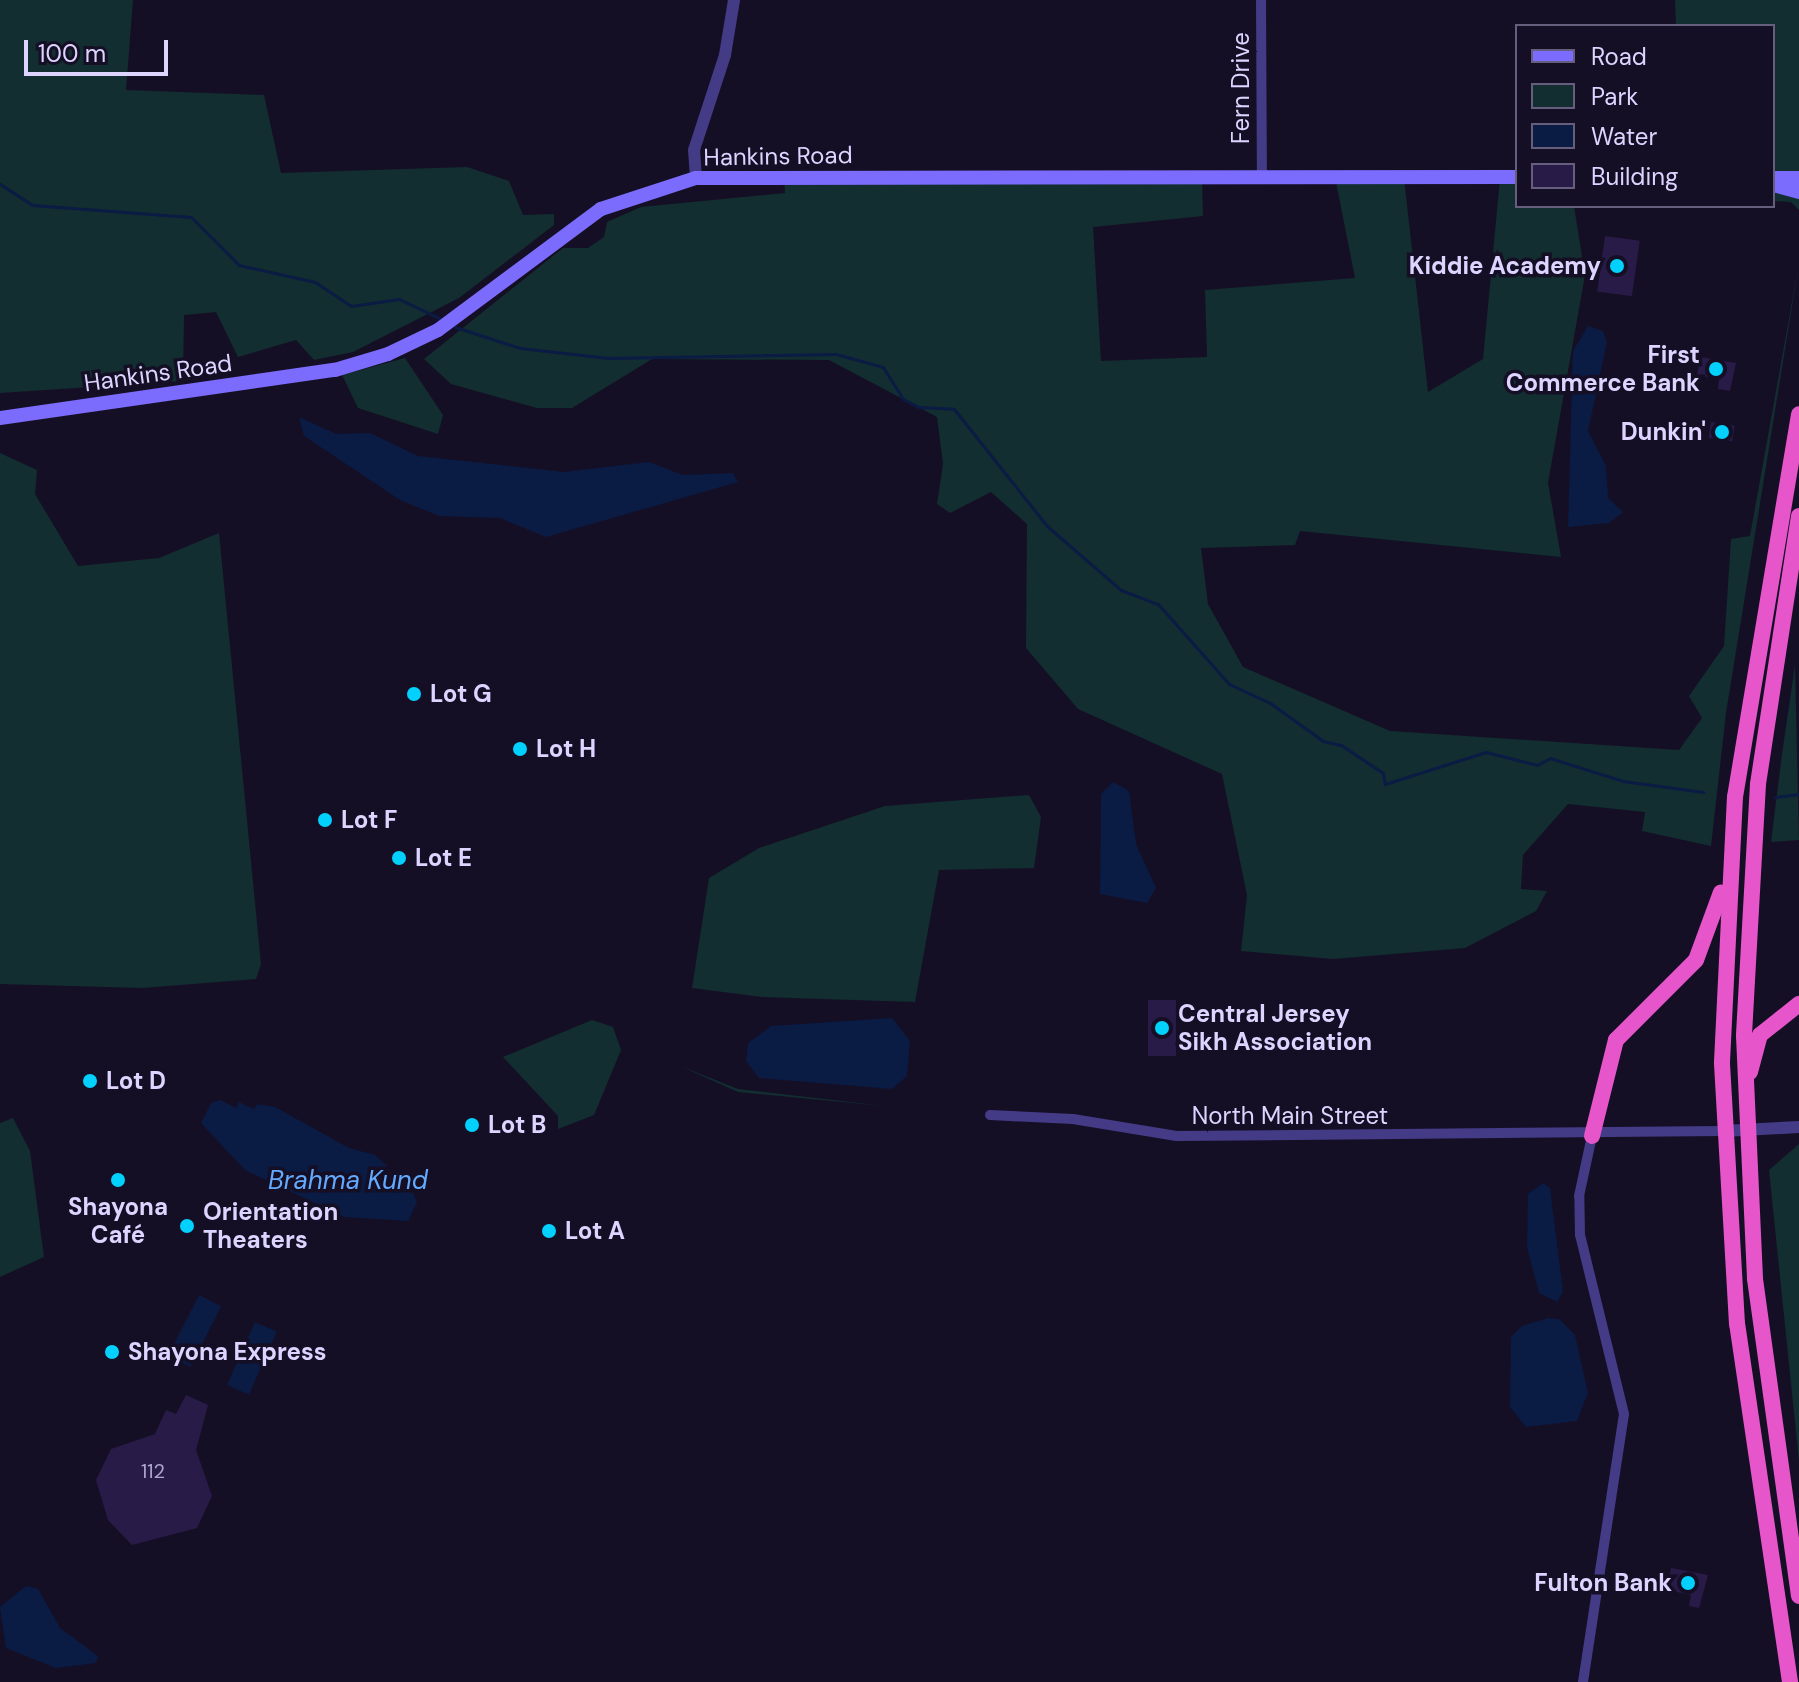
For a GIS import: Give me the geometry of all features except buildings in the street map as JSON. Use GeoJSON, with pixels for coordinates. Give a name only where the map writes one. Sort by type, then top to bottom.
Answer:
{"type":"FeatureCollection","features":[{"type":"Feature","properties":{"kind":"highway"},"geometry":{"type":"LineString","coordinates":[[1790,1682],[1742,1368],[1723,1131],[1731,848],[1750,689],[1799,414]]}},
{"type":"Feature","properties":{"kind":"highway"},"geometry":{"type":"LineString","coordinates":[[1799,516],[1758,784],[1745,1088],[1745,1130],[1761,1336],[1799,1596]]}},
{"type":"Feature","properties":{"kind":"highway"},"geometry":{"type":"LineString","coordinates":[[1592,1136],[1616,1040],[1701,953],[1731,848]]}},
{"type":"Feature","properties":{"kind":"highway"},"geometry":{"type":"LineString","coordinates":[[1745,1088],[1760,1035],[1799,1004]]}},
{"type":"Feature","properties":{"kind":"main road","name":"Hankins Road"},"geometry":{"type":"LineString","coordinates":[[0,418],[374,359],[438,330],[601,209],[696,178],[1515,177]]}},
{"type":"Feature","properties":{"kind":"main road"},"geometry":{"type":"LineString","coordinates":[[1775,178],[1799,178]]}},
{"type":"Feature","properties":{"kind":"main road"},"geometry":{"type":"LineString","coordinates":[[1775,186],[1799,192]]}},
{"type":"Feature","properties":{"kind":"street"},"geometry":{"type":"LineString","coordinates":[[696,178],[694,150],[725,55],[734,0]]}},
{"type":"Feature","properties":{"kind":"street","name":"Fern Drive"},"geometry":{"type":"LineString","coordinates":[[1261,0],[1262,176]]}},
{"type":"Feature","properties":{"kind":"street","name":"North Main Street"},"geometry":{"type":"LineString","coordinates":[[990,1115],[1073,1119],[1177,1136],[1592,1136],[1723,1131]]}},
{"type":"Feature","properties":{"kind":"street"},"geometry":{"type":"LineString","coordinates":[[1723,1131],[1799,1127]]}},
{"type":"Feature","properties":{"kind":"street"},"geometry":{"type":"LineString","coordinates":[[1583,1682],[1623,1430],[1620,1392],[1580,1235],[1579,1196],[1592,1136]]}},
{"type":"Feature","properties":{"kind":"green space"},"geometry":{"type":"Polygon","coordinates":[[[0,0],[133,0],[126,90],[264,95],[281,173],[467,167],[509,181],[523,215],[554,214],[554,225],[459,298],[353,352],[314,360],[296,340],[238,357],[216,312],[184,315],[183,381],[0,393],[0,0]]]}},
{"type":"Feature","properties":{"kind":"green space"},"geometry":{"type":"Polygon","coordinates":[[[1675,0],[1799,0],[1799,210],[1791,202],[1775,201],[1775,24],[1676,24],[1675,0]]]}},
{"type":"Feature","properties":{"kind":"green space"},"geometry":{"type":"Polygon","coordinates":[[[1202,176],[1203,216],[1093,227],[1101,361],[1207,357],[1205,290],[1355,278],[1335,177],[1404,178],[1428,392],[1483,359],[1500,179],[1515,179],[1515,208],[1574,208],[1585,275],[1548,483],[1561,557],[1300,531],[1295,545],[1201,548],[1208,604],[1243,667],[1390,731],[1679,750],[1702,718],[1689,696],[1724,646],[1731,539],[1750,536],[1799,263],[1726,713],[1711,846],[1642,831],[1645,812],[1568,804],[1523,855],[1521,889],[1547,891],[1536,911],[1465,948],[1333,959],[1241,951],[1247,895],[1222,774],[1078,709],[1026,648],[1027,524],[991,492],[950,513],[937,504],[943,464],[937,417],[829,360],[652,359],[572,408],[537,408],[451,384],[424,359],[563,248],[588,248],[604,237],[607,222],[641,207],[785,193],[784,177],[1202,176]]]}},
{"type":"Feature","properties":{"kind":"green space"},"geometry":{"type":"Polygon","coordinates":[[[405,358],[443,415],[438,434],[358,408],[342,375],[405,358]]]}},
{"type":"Feature","properties":{"kind":"green space"},"geometry":{"type":"Polygon","coordinates":[[[0,453],[37,470],[35,494],[78,566],[159,558],[219,533],[261,964],[256,979],[142,988],[0,984],[0,453]]]}},
{"type":"Feature","properties":{"kind":"green space"},"geometry":{"type":"Polygon","coordinates":[[[1795,665],[1799,840],[1771,842],[1782,754],[1795,665]]]}},
{"type":"Feature","properties":{"kind":"green space"},"geometry":{"type":"Polygon","coordinates":[[[1029,795],[1041,817],[1034,868],[939,870],[915,1002],[762,997],[692,988],[709,878],[759,848],[885,806],[1029,795]]]}},
{"type":"Feature","properties":{"kind":"green space"},"geometry":{"type":"Polygon","coordinates":[[[592,1020],[613,1027],[621,1050],[594,1115],[558,1129],[558,1116],[503,1057],[592,1020]]]}},
{"type":"Feature","properties":{"kind":"green space"},"geometry":{"type":"Polygon","coordinates":[[[680,1066],[738,1089],[884,1106],[738,1092],[680,1066]]]}},
{"type":"Feature","properties":{"kind":"green space"},"geometry":{"type":"Polygon","coordinates":[[[13,1118],[30,1151],[44,1257],[0,1277],[0,1123],[13,1118]]]}},
{"type":"Feature","properties":{"kind":"green space"},"geometry":{"type":"Polygon","coordinates":[[[1799,1144],[1799,1461],[1769,1170],[1799,1144]]]}},
{"type":"Feature","properties":{"kind":"water"},"geometry":{"type":"Polygon","coordinates":[[[1588,326],[1603,331],[1607,342],[1588,431],[1606,466],[1608,498],[1623,512],[1609,523],[1568,527],[1573,351],[1588,326]]]}},
{"type":"Feature","properties":{"kind":"water"},"geometry":{"type":"Polygon","coordinates":[[[299,417],[336,434],[370,433],[418,456],[564,472],[649,462],[683,475],[733,473],[738,482],[546,537],[500,518],[439,516],[400,500],[304,436],[299,417]]]}},
{"type":"Feature","properties":{"kind":"water"},"geometry":{"type":"Polygon","coordinates":[[[1113,782],[1129,791],[1136,844],[1156,888],[1147,903],[1100,894],[1101,794],[1113,782]]]}},
{"type":"Feature","properties":{"kind":"water"},"geometry":{"type":"Polygon","coordinates":[[[892,1018],[910,1041],[907,1076],[892,1089],[759,1078],[746,1061],[748,1043],[771,1026],[892,1018]]]}},
{"type":"Feature","properties":{"kind":"water","name":"Brahma Kund"},"geometry":{"type":"Polygon","coordinates":[[[220,1100],[236,1108],[239,1102],[254,1109],[257,1104],[275,1107],[349,1148],[375,1155],[387,1166],[385,1172],[400,1180],[398,1185],[413,1193],[417,1202],[408,1221],[344,1217],[245,1170],[201,1123],[211,1103],[220,1100]]]}},
{"type":"Feature","properties":{"kind":"water"},"geometry":{"type":"Polygon","coordinates":[[[1543,1183],[1550,1188],[1563,1291],[1557,1302],[1539,1293],[1527,1248],[1528,1194],[1543,1183]]]}},
{"type":"Feature","properties":{"kind":"water"},"geometry":{"type":"Polygon","coordinates":[[[199,1295],[221,1306],[190,1367],[168,1356],[199,1295]]]}},
{"type":"Feature","properties":{"kind":"water"},"geometry":{"type":"Polygon","coordinates":[[[1548,1318],[1559,1319],[1575,1335],[1588,1393],[1577,1421],[1526,1427],[1510,1407],[1511,1337],[1522,1326],[1548,1318]]]}},
{"type":"Feature","properties":{"kind":"water"},"geometry":{"type":"Polygon","coordinates":[[[255,1322],[277,1332],[249,1395],[227,1385],[255,1322]]]}},
{"type":"Feature","properties":{"kind":"water"},"geometry":{"type":"Polygon","coordinates":[[[26,1586],[38,1589],[60,1628],[98,1656],[96,1663],[56,1668],[6,1648],[0,1607],[26,1586]]]}},
{"type":"Feature","properties":{"kind":"waterway"},"geometry":{"type":"LineString","coordinates":[[0,184],[32,205],[191,217],[239,265],[315,282],[351,306],[399,299],[439,318]]}},
{"type":"Feature","properties":{"kind":"waterway"},"geometry":{"type":"LineString","coordinates":[[455,327],[520,348],[608,358],[836,354],[883,367],[903,399],[919,407],[954,409],[1047,526],[1121,590],[1158,604],[1229,684],[1270,703],[1323,741],[1341,745],[1383,773],[1385,784],[1486,752],[1537,765],[1550,758],[1623,781],[1703,792]]}},
{"type":"Feature","properties":{"kind":"waterway"},"geometry":{"type":"LineString","coordinates":[[1775,797],[1799,794]]}},
{"type":"Feature","properties":{"kind":"place","name":"Kiddie Academy"},"geometry":{"type":"Point","coordinates":[1617,266]}},
{"type":"Feature","properties":{"kind":"place","name":"First Commerce Bank"},"geometry":{"type":"Point","coordinates":[1716,369]}},
{"type":"Feature","properties":{"kind":"place","name":"Dunkin'"},"geometry":{"type":"Point","coordinates":[1722,432]}},
{"type":"Feature","properties":{"kind":"place","name":"Lot G"},"geometry":{"type":"Point","coordinates":[414,694]}},
{"type":"Feature","properties":{"kind":"place","name":"Lot H"},"geometry":{"type":"Point","coordinates":[520,749]}},
{"type":"Feature","properties":{"kind":"place","name":"Lot F"},"geometry":{"type":"Point","coordinates":[325,820]}},
{"type":"Feature","properties":{"kind":"place","name":"Lot E"},"geometry":{"type":"Point","coordinates":[399,858]}},
{"type":"Feature","properties":{"kind":"place","name":"Central Jersey Sikh Association"},"geometry":{"type":"Point","coordinates":[1162,1028]}},
{"type":"Feature","properties":{"kind":"place","name":"Lot D"},"geometry":{"type":"Point","coordinates":[90,1081]}},
{"type":"Feature","properties":{"kind":"place","name":"Lot B"},"geometry":{"type":"Point","coordinates":[472,1125]}},
{"type":"Feature","properties":{"kind":"place","name":"Shayona Café"},"geometry":{"type":"Point","coordinates":[118,1180]}},
{"type":"Feature","properties":{"kind":"place","name":"Orientation Theaters"},"geometry":{"type":"Point","coordinates":[187,1226]}},
{"type":"Feature","properties":{"kind":"place","name":"Lot A"},"geometry":{"type":"Point","coordinates":[549,1231]}},
{"type":"Feature","properties":{"kind":"place","name":"Shayona Express"},"geometry":{"type":"Point","coordinates":[112,1352]}},
{"type":"Feature","properties":{"kind":"place","name":"Fulton Bank"},"geometry":{"type":"Point","coordinates":[1688,1583]}}]}
